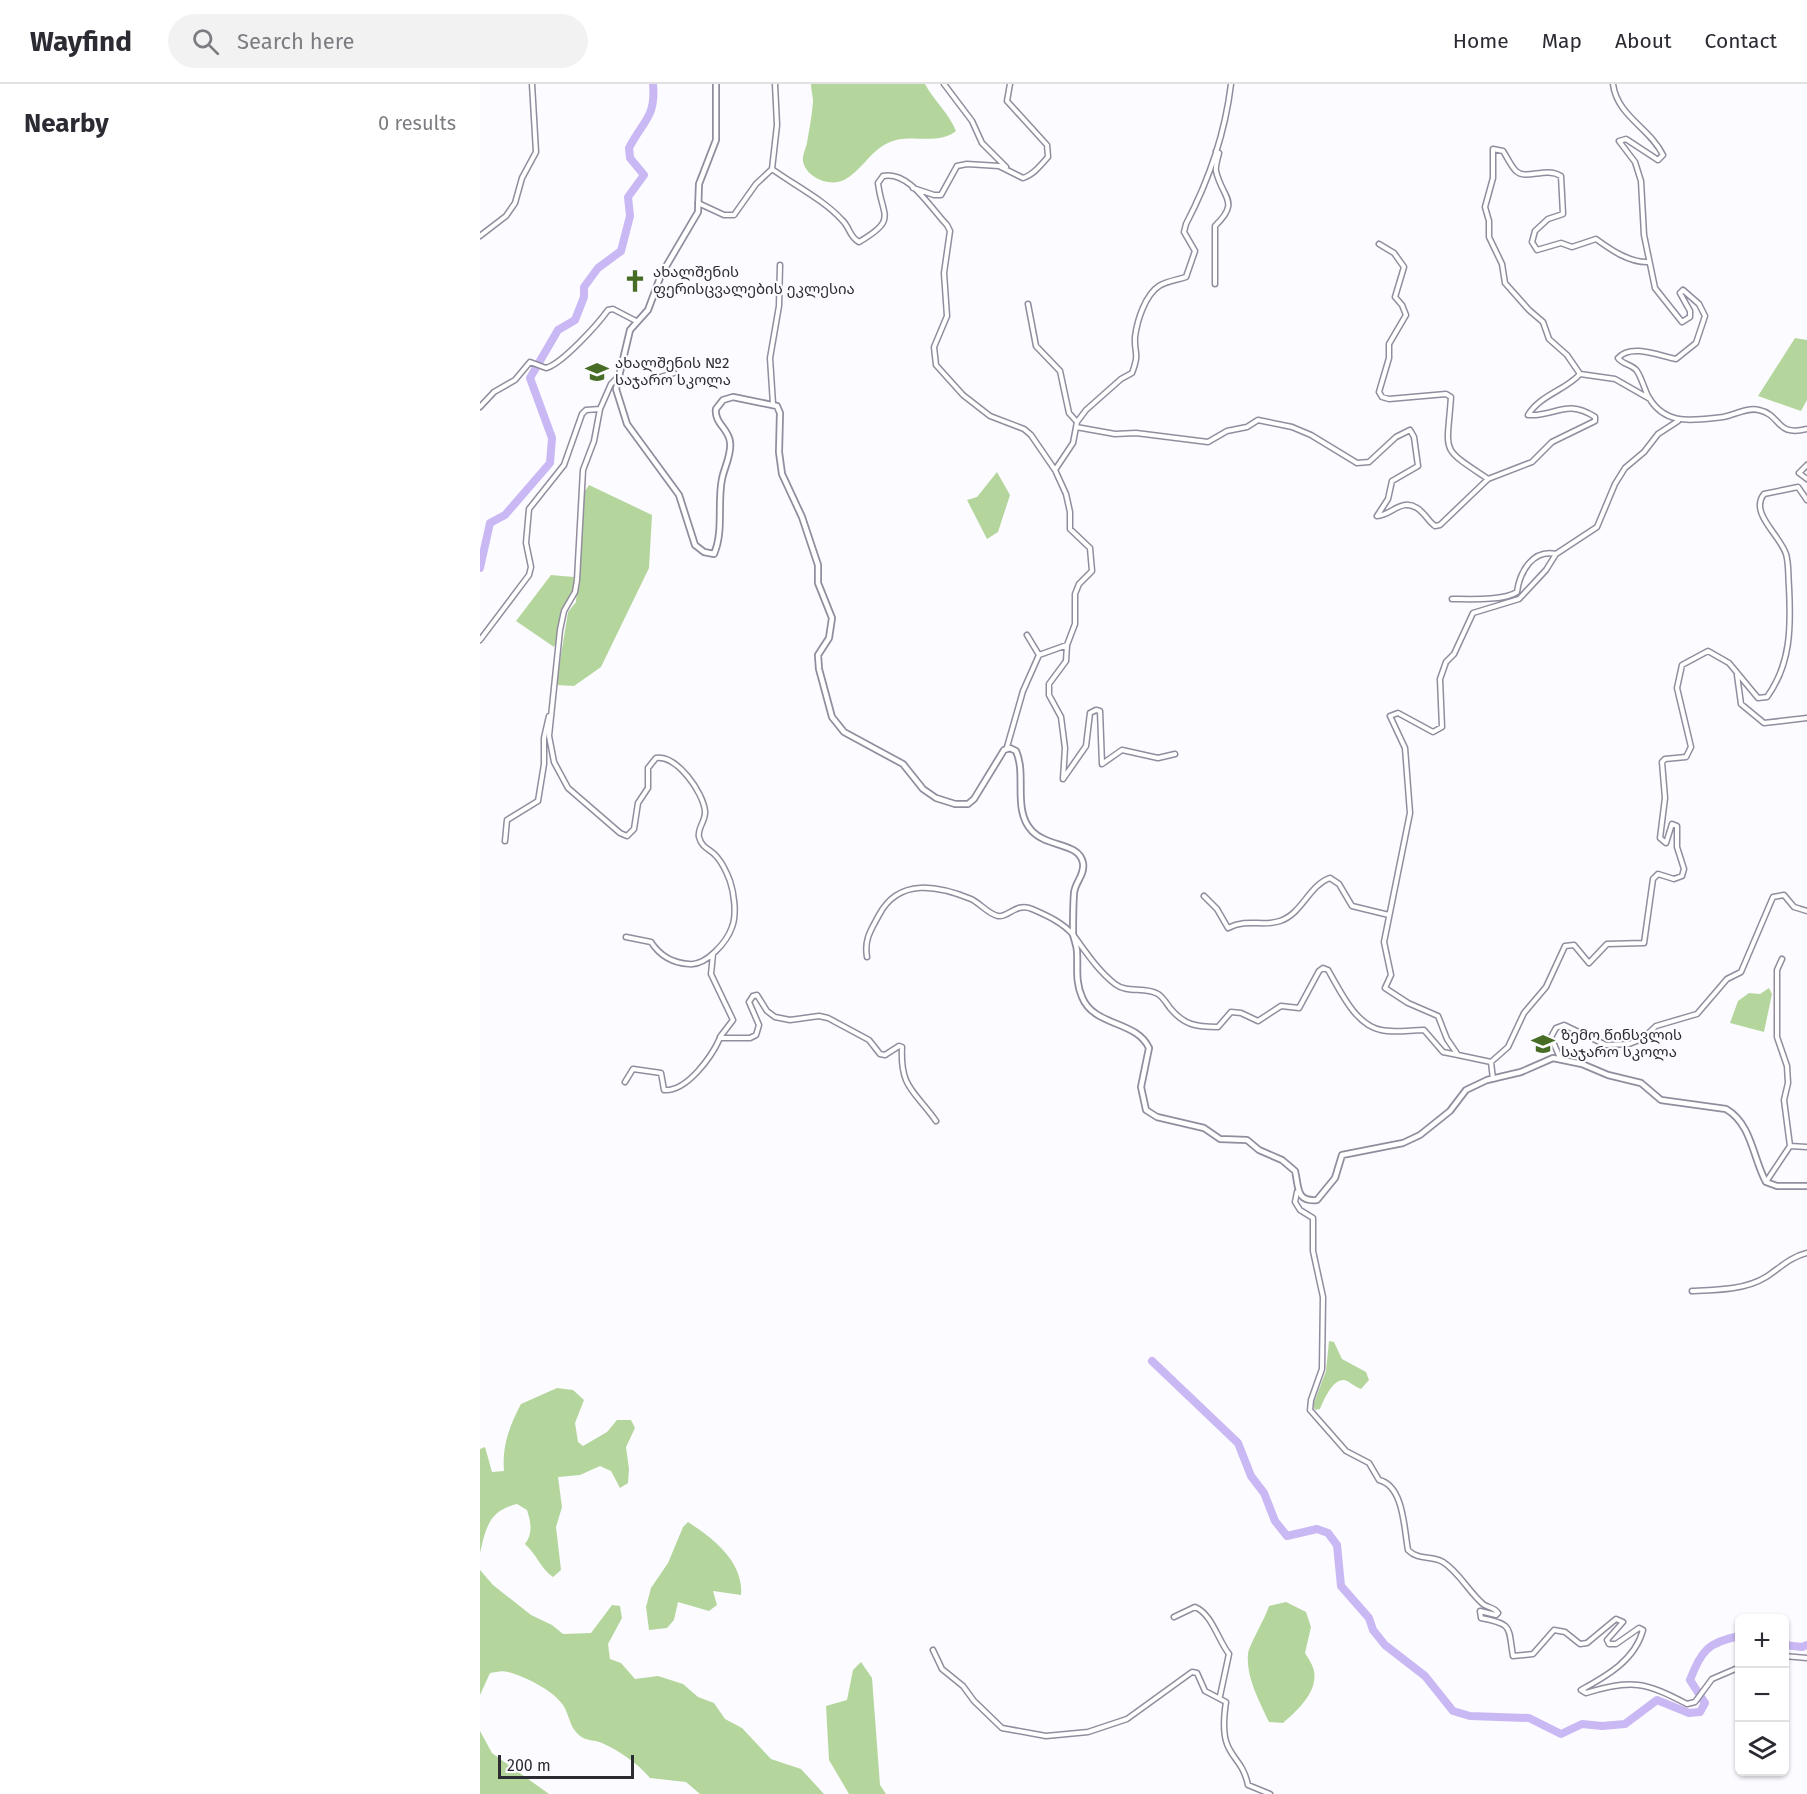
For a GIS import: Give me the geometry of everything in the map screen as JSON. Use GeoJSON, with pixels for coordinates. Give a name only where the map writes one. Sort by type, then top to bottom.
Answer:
{"type":"FeatureCollection","features":[{"type":"Feature","properties":{"kind":"street"},"geometry":{"type":"LineString","coordinates":[[480,236],[506,216],[515,203],[522,178],[536,152],[532,84]]}},
{"type":"Feature","properties":{"kind":"street"},"geometry":{"type":"LineString","coordinates":[[716,84],[716,140],[699,184],[698,212],[661,275],[648,310],[630,330],[617,380],[617,399],[627,424],[679,495],[695,545],[714,554],[717,548],[720,492],[730,447],[728,434],[717,418],[716,409],[723,400],[733,397],[773,405],[780,412],[778,453],[782,474],[802,517],[818,565],[818,584],[832,618],[831,633],[818,655],[818,664],[837,726],[903,764],[923,789],[936,798],[955,804],[968,804],[974,799],[1007,747],[1023,691],[1039,655],[1067,645]]}},
{"type":"Feature","properties":{"kind":"street"},"geometry":{"type":"LineString","coordinates":[[698,203],[724,215],[735,215],[756,184],[772,169],[777,125],[775,84]]}},
{"type":"Feature","properties":{"kind":"street"},"geometry":{"type":"LineString","coordinates":[[944,84],[972,122],[982,144],[1006,168],[1023,178],[1029,176],[1047,157],[1047,145],[1007,101],[1010,84]]}},
{"type":"Feature","properties":{"kind":"street"},"geometry":{"type":"LineString","coordinates":[[1055,470],[1073,443],[1076,425],[1114,384],[1132,373],[1138,356],[1135,338],[1137,325],[1144,307],[1156,288],[1186,277],[1196,251],[1184,232],[1208,179],[1227,118],[1231,84]]}},
{"type":"Feature","properties":{"kind":"street"},"geometry":{"type":"LineString","coordinates":[[1613,84],[1614,94],[1624,110],[1663,155],[1658,160],[1626,139],[1619,141],[1635,162],[1641,181],[1644,235],[1654,288],[1682,322],[1690,317],[1690,311],[1680,293],[1683,290],[1699,304],[1705,316],[1696,343],[1676,360],[1647,352],[1618,357],[1620,362],[1637,370],[1650,400]]}},
{"type":"Feature","properties":{"kind":"street"},"geometry":{"type":"LineString","coordinates":[[1580,375],[1567,355],[1554,346],[1543,322],[1528,310],[1505,283],[1502,264],[1489,237],[1489,221],[1485,207],[1493,178],[1493,149],[1503,151],[1517,172],[1527,176],[1545,171],[1561,176],[1563,214],[1548,219],[1535,231],[1532,242],[1537,250],[1561,243],[1572,247],[1579,242],[1596,239],[1609,249],[1639,262],[1649,262]]}},
{"type":"Feature","properties":{"kind":"street"},"geometry":{"type":"LineString","coordinates":[[1215,284],[1215,226],[1227,214],[1230,205],[1215,169],[1219,153],[1216,151]]}},
{"type":"Feature","properties":{"kind":"street"},"geometry":{"type":"LineString","coordinates":[[912,187],[934,195],[941,195],[957,166],[966,164],[1006,168]]}},
{"type":"Feature","properties":{"kind":"street"},"geometry":{"type":"LineString","coordinates":[[772,169],[834,212],[845,222],[854,240],[859,242],[870,236],[885,220],[886,214],[879,190],[880,179],[889,175],[900,177],[912,187],[950,231],[944,273],[947,316],[934,347],[936,365],[963,395],[990,416],[1024,429],[1055,470],[1069,505],[1070,529],[1090,548],[1092,572],[1079,585],[1075,594],[1075,624],[1067,645],[1064,664],[1051,679],[1049,695],[1061,717],[1065,748],[1063,779],[1084,750],[1089,733],[1090,713],[1096,710],[1100,711],[1102,720],[1102,764],[1122,750],[1158,758],[1176,754]]}},
{"type":"Feature","properties":{"kind":"street"},"geometry":{"type":"LineString","coordinates":[[1379,244],[1394,254],[1404,267],[1395,297],[1402,305],[1406,315],[1389,344],[1389,358],[1379,392],[1382,397],[1389,399],[1446,394],[1451,397],[1448,448],[1454,457],[1488,479]]}},
{"type":"Feature","properties":{"kind":"street"},"geometry":{"type":"LineString","coordinates":[[773,405],[770,358],[779,306],[780,265]]}},
{"type":"Feature","properties":{"kind":"street"},"geometry":{"type":"LineString","coordinates":[[1028,304],[1036,346],[1060,372],[1069,413],[1076,425],[1114,435],[1136,433],[1208,442],[1227,431],[1246,427],[1258,420],[1292,427],[1311,435],[1358,463],[1369,462],[1396,437],[1410,430],[1414,437],[1418,466],[1392,481],[1388,499],[1377,516],[1400,505],[1410,504],[1420,510],[1435,525],[1440,525],[1488,479],[1532,462],[1552,442],[1595,421],[1595,417],[1582,408],[1556,408],[1528,415],[1553,390],[1572,383],[1580,375]]}},
{"type":"Feature","properties":{"kind":"street"},"geometry":{"type":"LineString","coordinates":[[480,407],[494,392],[515,380],[530,362],[546,368],[557,363],[584,336],[594,330],[608,310],[613,309],[636,321]]}},
{"type":"Feature","properties":{"kind":"street"},"geometry":{"type":"LineString","coordinates":[[626,937],[651,942],[661,955],[690,964],[702,962],[714,953],[732,927],[734,893],[726,870],[716,855],[703,847],[698,836],[705,810],[693,780],[666,759],[656,758],[648,768],[648,788],[638,803],[632,833],[627,836],[620,833],[568,788],[554,762],[549,736],[560,630],[564,611],[575,592],[577,580],[583,470],[594,441],[600,409],[611,384],[617,380],[637,384],[674,373]]}},
{"type":"Feature","properties":{"kind":"street"},"geometry":{"type":"LineString","coordinates":[[1580,375],[1615,379],[1650,400],[1665,414],[1678,421]]}},
{"type":"Feature","properties":{"kind":"street"},"geometry":{"type":"LineString","coordinates":[[481,638],[529,575],[531,567],[526,543],[529,509],[564,465],[582,414],[586,410],[600,409]]}},
{"type":"Feature","properties":{"kind":"street"},"geometry":{"type":"LineString","coordinates":[[1458,1055],[1447,1040],[1438,1016],[1408,1003],[1385,988],[1391,975],[1384,942],[1396,892],[1410,813],[1405,748],[1390,716],[1398,713],[1433,732],[1442,727],[1440,679],[1446,662],[1454,654],[1473,613],[1519,599],[1546,570],[1556,554],[1598,527],[1615,484],[1625,468],[1644,452],[1658,434],[1678,421],[1725,417],[1754,410],[1772,416],[1781,428],[1789,431],[1807,429]]}},
{"type":"Feature","properties":{"kind":"street"},"geometry":{"type":"LineString","coordinates":[[1807,465],[1799,473],[1807,479]]}},
{"type":"Feature","properties":{"kind":"street"},"geometry":{"type":"LineString","coordinates":[[1491,1062],[1508,1047],[1524,1013],[1546,987],[1566,946],[1574,945],[1589,963],[1607,944],[1640,944],[1647,939],[1653,879],[1658,874],[1679,879],[1684,869],[1677,850],[1677,826],[1672,824],[1670,827],[1666,843],[1660,838],[1665,798],[1662,762],[1672,758],[1686,757],[1691,747],[1677,697],[1680,670],[1684,662],[1708,651],[1729,663],[1755,695],[1764,700],[1782,672],[1788,648],[1790,610],[1787,556],[1778,537],[1761,516],[1761,498],[1767,492],[1796,486],[1807,500]]}},
{"type":"Feature","properties":{"kind":"street"},"geometry":{"type":"LineString","coordinates":[[1452,599],[1477,601],[1493,596],[1511,596],[1517,592],[1523,569],[1532,559],[1549,552],[1556,554]]}},
{"type":"Feature","properties":{"kind":"street"},"geometry":{"type":"LineString","coordinates":[[1027,635],[1039,655]]}},
{"type":"Feature","properties":{"kind":"street"},"geometry":{"type":"LineString","coordinates":[[1737,674],[1741,704],[1764,723],[1807,718]]}},
{"type":"Feature","properties":{"kind":"street"},"geometry":{"type":"LineString","coordinates":[[505,841],[507,820],[538,801],[544,764],[544,738],[550,713]]}},
{"type":"Feature","properties":{"kind":"street"},"geometry":{"type":"LineString","coordinates":[[1007,747],[1016,751],[1019,758],[1020,795],[1029,827],[1045,842],[1071,848],[1079,854],[1083,862],[1083,870],[1074,894],[1073,935],[1077,950],[1077,982],[1089,1009],[1101,1018],[1129,1029],[1139,1036],[1149,1048],[1141,1088],[1146,1110],[1157,1117],[1204,1128],[1220,1138],[1247,1140],[1259,1150],[1282,1160],[1295,1171],[1297,1192],[1295,1202],[1300,1210],[1313,1218],[1313,1251],[1323,1297],[1322,1369],[1311,1400],[1310,1410],[1346,1451],[1369,1463],[1379,1480],[1387,1482],[1394,1490],[1404,1519],[1408,1551],[1421,1559],[1431,1558],[1443,1562],[1484,1605],[1495,1609],[1498,1613],[1496,1615],[1480,1611],[1481,1618],[1497,1621],[1506,1627],[1512,1635],[1513,1656],[1533,1654],[1554,1630],[1565,1632],[1580,1644],[1587,1643],[1616,1619],[1623,1622],[1607,1640],[1609,1644],[1616,1644],[1639,1629],[1643,1630],[1641,1639],[1623,1664],[1581,1690],[1586,1693],[1628,1683],[1644,1684],[1666,1691],[1687,1704],[1695,1702],[1712,1679],[1738,1668]]}},
{"type":"Feature","properties":{"kind":"street"},"geometry":{"type":"LineString","coordinates":[[1204,896],[1217,909],[1228,928],[1246,921],[1279,922],[1294,913],[1322,881],[1330,878],[1339,884],[1352,906],[1389,915]]}},
{"type":"Feature","properties":{"kind":"street"},"geometry":{"type":"LineString","coordinates":[[867,957],[869,929],[885,905],[899,893],[932,886],[972,900],[997,916],[1002,916],[1014,909],[1028,907],[1060,924],[1073,935],[1081,949],[1113,983],[1124,990],[1158,994],[1181,1021],[1191,1025],[1218,1027],[1231,1012],[1241,1012],[1258,1021],[1281,1006],[1299,1008],[1319,971],[1323,968],[1328,970],[1346,1001],[1366,1024],[1380,1030],[1424,1030],[1443,1052],[1491,1062]]}},
{"type":"Feature","properties":{"kind":"street"},"geometry":{"type":"LineString","coordinates":[[1560,1058],[1551,1037],[1556,1028],[1564,1025],[1606,1045],[1629,1044],[1642,1039],[1656,1026],[1697,1014],[1727,979],[1740,972],[1773,897],[1784,895],[1794,907],[1807,911]]}},
{"type":"Feature","properties":{"kind":"street"},"geometry":{"type":"LineString","coordinates":[[625,1082],[633,1069],[649,1069],[661,1073],[664,1077],[663,1087],[668,1091],[691,1076],[713,1054],[720,1038],[734,1020],[711,974],[714,953]]}},
{"type":"Feature","properties":{"kind":"street"},"geometry":{"type":"LineString","coordinates":[[1766,1182],[1790,1146],[1784,1100],[1788,1083],[1787,1066],[1777,1037],[1777,970],[1782,959]]}},
{"type":"Feature","properties":{"kind":"street"},"geometry":{"type":"LineString","coordinates":[[720,1038],[750,1038],[756,1035],[759,1025],[749,1002],[753,996],[757,995],[767,1011],[775,1017],[790,1020],[819,1016],[828,1018],[869,1040],[880,1054],[885,1055],[899,1046],[902,1047],[901,1070],[907,1082],[936,1121]]}},
{"type":"Feature","properties":{"kind":"street"},"geometry":{"type":"LineString","coordinates":[[1297,1192],[1308,1201],[1317,1200],[1335,1178],[1342,1155],[1391,1147],[1420,1136],[1450,1111],[1466,1090],[1487,1080],[1560,1058],[1608,1075],[1641,1083],[1661,1100],[1726,1109],[1732,1113],[1749,1138],[1766,1182],[1777,1186],[1807,1186]]}},
{"type":"Feature","properties":{"kind":"street"},"geometry":{"type":"LineString","coordinates":[[1491,1062],[1493,1079]]}},
{"type":"Feature","properties":{"kind":"street"},"geometry":{"type":"LineString","coordinates":[[1790,1146],[1807,1147]]}},
{"type":"Feature","properties":{"kind":"street"},"geometry":{"type":"LineString","coordinates":[[1692,1291],[1727,1290],[1756,1281],[1797,1255],[1807,1253]]}},
{"type":"Feature","properties":{"kind":"street"},"geometry":{"type":"LineString","coordinates":[[1174,1617],[1195,1607],[1206,1614],[1212,1624],[1229,1654],[1220,1696]]}},
{"type":"Feature","properties":{"kind":"street"},"geometry":{"type":"LineString","coordinates":[[933,1650],[942,1669],[963,1686],[974,1701],[1002,1728],[1046,1736],[1088,1732],[1127,1719],[1192,1672],[1201,1677],[1205,1691],[1220,1696],[1226,1702],[1224,1719],[1228,1748],[1240,1763],[1248,1785],[1270,1794]]}},
{"type":"Feature","properties":{"kind":"street"},"geometry":{"type":"LineString","coordinates":[[1789,1656],[1807,1658]]}},
{"type":"Feature","properties":{"kind":"green space"},"geometry":{"type":"Polygon","coordinates":[[[811,84],[925,84],[956,131],[940,138],[895,140],[880,147],[844,180],[826,182],[819,180],[809,172],[803,161],[813,107],[811,84]]]}},
{"type":"Feature","properties":{"kind":"green space"},"geometry":{"type":"Polygon","coordinates":[[[1795,338],[1807,340],[1807,400],[1801,411],[1758,396],[1795,338]]]}},
{"type":"Feature","properties":{"kind":"green space"},"geometry":{"type":"Polygon","coordinates":[[[997,472],[1010,495],[998,532],[987,539],[967,500],[977,497],[997,472]]]}},
{"type":"Feature","properties":{"kind":"green space"},"geometry":{"type":"Polygon","coordinates":[[[589,485],[652,515],[649,568],[601,667],[574,686],[556,685],[568,612],[576,602],[583,494],[589,485]]]}},
{"type":"Feature","properties":{"kind":"green space"},"geometry":{"type":"Polygon","coordinates":[[[551,575],[574,577],[572,594],[561,619],[554,647],[516,621],[551,575]]]}},
{"type":"Feature","properties":{"kind":"green space"},"geometry":{"type":"Polygon","coordinates":[[[1769,988],[1772,994],[1764,1032],[1730,1023],[1738,1001],[1749,993],[1760,994],[1769,988]]]}},
{"type":"Feature","properties":{"kind":"green space"},"geometry":{"type":"Polygon","coordinates":[[[1329,1341],[1334,1342],[1342,1359],[1366,1372],[1369,1380],[1361,1389],[1344,1380],[1336,1383],[1320,1409],[1315,1410],[1313,1405],[1326,1371],[1329,1341]]]}},
{"type":"Feature","properties":{"kind":"green space"},"geometry":{"type":"Polygon","coordinates":[[[557,1388],[573,1390],[584,1400],[575,1423],[578,1442],[583,1446],[607,1432],[617,1420],[631,1420],[635,1428],[626,1447],[628,1483],[620,1488],[611,1471],[600,1466],[580,1475],[558,1477],[562,1507],[556,1527],[561,1570],[553,1577],[525,1544],[530,1532],[530,1519],[527,1510],[517,1504],[500,1511],[490,1521],[480,1553],[480,1449],[485,1447],[492,1472],[504,1471],[507,1437],[521,1404],[557,1388]]]}},
{"type":"Feature","properties":{"kind":"green space"},"geometry":{"type":"Polygon","coordinates":[[[688,1522],[717,1543],[725,1552],[738,1572],[741,1595],[713,1591],[717,1605],[709,1611],[678,1602],[674,1620],[667,1628],[649,1630],[646,1607],[651,1588],[668,1563],[683,1527],[688,1522]]]}},
{"type":"Feature","properties":{"kind":"green space"},"geometry":{"type":"Polygon","coordinates":[[[480,1570],[493,1585],[531,1615],[552,1625],[563,1634],[591,1633],[612,1605],[620,1606],[622,1618],[608,1644],[610,1659],[621,1663],[635,1679],[658,1676],[683,1684],[698,1697],[714,1703],[725,1719],[742,1728],[771,1759],[801,1769],[824,1794],[700,1794],[686,1782],[650,1778],[634,1762],[615,1750],[602,1743],[582,1738],[576,1733],[558,1699],[530,1680],[506,1671],[490,1673],[480,1695],[480,1570]]]}},
{"type":"Feature","properties":{"kind":"green space"},"geometry":{"type":"Polygon","coordinates":[[[1286,1602],[1306,1612],[1311,1627],[1305,1653],[1313,1666],[1314,1679],[1310,1694],[1294,1713],[1283,1723],[1269,1722],[1251,1681],[1248,1654],[1269,1606],[1286,1602]]]}},
{"type":"Feature","properties":{"kind":"green space"},"geometry":{"type":"Polygon","coordinates":[[[861,1662],[872,1678],[880,1785],[886,1794],[849,1794],[829,1760],[826,1706],[847,1700],[853,1670],[861,1662]]]}},
{"type":"Feature","properties":{"kind":"green space"},"geometry":{"type":"Polygon","coordinates":[[[480,1731],[492,1753],[549,1794],[480,1794],[480,1731]]]}},
{"type":"Feature","properties":{"kind":"waterway"},"geometry":{"type":"LineString","coordinates":[[480,568],[490,523],[505,515],[550,463],[552,438],[530,378],[558,330],[575,320],[584,297],[584,287],[598,268],[621,251],[630,216],[628,197],[644,175],[630,158],[629,148],[650,112],[653,84]]}},
{"type":"Feature","properties":{"kind":"waterway"},"geometry":{"type":"LineString","coordinates":[[1152,1361],[1238,1443],[1251,1476],[1264,1493],[1275,1521],[1287,1536],[1317,1529],[1328,1533],[1337,1545],[1341,1586],[1369,1618],[1373,1630],[1385,1645],[1425,1676],[1453,1711],[1470,1716],[1529,1718],[1561,1734],[1582,1724],[1602,1726],[1625,1724],[1657,1700],[1689,1713],[1700,1712],[1705,1703],[1690,1680],[1698,1662],[1707,1649],[1720,1641],[1735,1637]]}},
{"type":"Feature","properties":{"kind":"waterway"},"geometry":{"type":"LineString","coordinates":[[1789,1646],[1802,1647],[1807,1645]]}},
{"type":"Feature","properties":{"kind":"place","name":"ახალშენის ფერისცვალების ეკლესია"},"geometry":{"type":"Point","coordinates":[635,281]}},
{"type":"Feature","properties":{"kind":"place","name":"ახალშენის №2 საჯარო სკოლა"},"geometry":{"type":"Point","coordinates":[597,372]}},
{"type":"Feature","properties":{"kind":"place","name":"ზემო წინსვლის საჯარო სკოლა"},"geometry":{"type":"Point","coordinates":[1543,1044]}}]}
